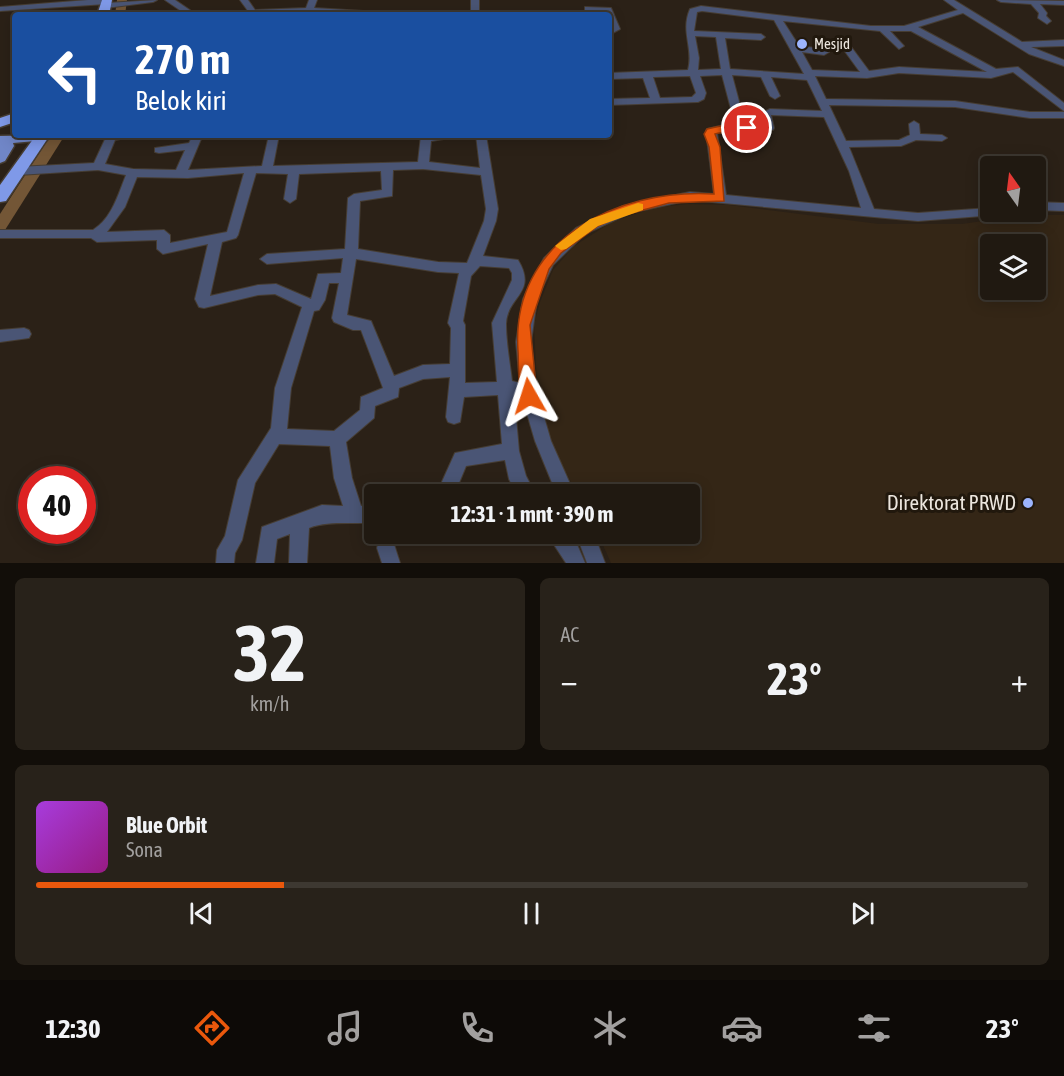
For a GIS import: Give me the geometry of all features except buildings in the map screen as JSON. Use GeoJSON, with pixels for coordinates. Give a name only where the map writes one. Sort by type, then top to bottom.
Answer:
{"type":"FeatureCollection","features":[{"type":"Feature","properties":{"kind":"highway"},"geometry":{"type":"LineString","coordinates":[[0,188],[24,171],[36,138]]}},
{"type":"Feature","properties":{"kind":"highway"},"geometry":{"type":"LineString","coordinates":[[0,188],[36,138]]}},
{"type":"Feature","properties":{"kind":"main road"},"geometry":{"type":"LineString","coordinates":[[2,147],[36,138]]}},
{"type":"Feature","properties":{"kind":"street"},"geometry":{"type":"LineString","coordinates":[[0,9],[153,0]]}},
{"type":"Feature","properties":{"kind":"street"},"geometry":{"type":"LineString","coordinates":[[170,0],[188,12]]}},
{"type":"Feature","properties":{"kind":"street"},"geometry":{"type":"LineString","coordinates":[[244,0],[252,12]]}},
{"type":"Feature","properties":{"kind":"street"},"geometry":{"type":"LineString","coordinates":[[948,0],[1019,45],[1064,63]]}},
{"type":"Feature","properties":{"kind":"street"},"geometry":{"type":"LineString","coordinates":[[1001,0],[1059,4]]}},
{"type":"Feature","properties":{"kind":"street"},"geometry":{"type":"LineString","coordinates":[[1030,1],[1047,21]]}},
{"type":"Feature","properties":{"kind":"street"},"geometry":{"type":"LineString","coordinates":[[587,8],[608,10],[609,12]]}},
{"type":"Feature","properties":{"kind":"street"},"geometry":{"type":"LineString","coordinates":[[612,102],[694,100],[700,97],[701,93],[693,72],[696,64],[689,33],[692,13],[698,9],[883,29],[906,28],[964,10]]}},
{"type":"Feature","properties":{"kind":"street"},"geometry":{"type":"LineString","coordinates":[[778,19],[798,49],[829,114],[865,197],[869,214]]}},
{"type":"Feature","properties":{"kind":"street"},"geometry":{"type":"LineString","coordinates":[[906,28],[922,32],[952,51],[994,72],[1015,69],[1064,108]]}},
{"type":"Feature","properties":{"kind":"street"},"geometry":{"type":"LineString","coordinates":[[883,29],[899,46]]}},
{"type":"Feature","properties":{"kind":"street"},"geometry":{"type":"LineString","coordinates":[[689,33],[761,37]]}},
{"type":"Feature","properties":{"kind":"street"},"geometry":{"type":"LineString","coordinates":[[720,36],[736,110]]}},
{"type":"Feature","properties":{"kind":"street"},"geometry":{"type":"LineString","coordinates":[[1019,45],[1064,43]]}},
{"type":"Feature","properties":{"kind":"street"},"geometry":{"type":"LineString","coordinates":[[846,46],[867,75]]}},
{"type":"Feature","properties":{"kind":"street"},"geometry":{"type":"LineString","coordinates":[[798,49],[824,52]]}},
{"type":"Feature","properties":{"kind":"street"},"geometry":{"type":"LineString","coordinates":[[612,76],[693,72],[726,72],[765,76],[867,75],[899,70],[992,75],[995,74],[994,72]]}},
{"type":"Feature","properties":{"kind":"street"},"geometry":{"type":"LineString","coordinates":[[647,74],[656,101]]}},
{"type":"Feature","properties":{"kind":"street"},"geometry":{"type":"LineString","coordinates":[[765,76],[775,96]]}},
{"type":"Feature","properties":{"kind":"street"},"geometry":{"type":"LineString","coordinates":[[822,102],[871,98],[973,105],[1030,115],[1064,114]]}},
{"type":"Feature","properties":{"kind":"street"},"geometry":{"type":"LineString","coordinates":[[720,198],[711,131],[728,127],[769,128],[765,114],[770,112],[829,114]]}},
{"type":"Feature","properties":{"kind":"street"},"geometry":{"type":"LineString","coordinates":[[914,124],[915,137]]}},
{"type":"Feature","properties":{"kind":"street"},"geometry":{"type":"LineString","coordinates":[[843,144],[901,143],[915,137],[942,138]]}},
{"type":"Feature","properties":{"kind":"street"},"geometry":{"type":"LineString","coordinates":[[98,166],[111,138]]}},
{"type":"Feature","properties":{"kind":"street"},"geometry":{"type":"LineString","coordinates":[[267,169],[273,138]]}},
{"type":"Feature","properties":{"kind":"street"},"geometry":{"type":"LineString","coordinates":[[423,165],[425,138]]}},
{"type":"Feature","properties":{"kind":"street"},"geometry":{"type":"LineString","coordinates":[[454,417],[457,390],[458,325],[455,322],[461,286],[473,265],[491,215],[481,138]]}},
{"type":"Feature","properties":{"kind":"street"},"geometry":{"type":"LineString","coordinates":[[159,150],[194,142],[180,173]]}},
{"type":"Feature","properties":{"kind":"street"},"geometry":{"type":"LineString","coordinates":[[24,171],[98,166],[133,173],[180,173],[251,169],[294,171],[387,168],[423,165],[484,172]]}},
{"type":"Feature","properties":{"kind":"street"},"geometry":{"type":"LineString","coordinates":[[276,436],[338,439],[368,412],[367,402],[392,392],[366,325],[353,324],[339,318],[351,253],[354,198],[388,193],[387,168]]}},
{"type":"Feature","properties":{"kind":"street"},"geometry":{"type":"LineString","coordinates":[[6,234],[95,234],[97,237],[164,234],[163,249],[232,235],[251,169]]}},
{"type":"Feature","properties":{"kind":"street"},"geometry":{"type":"LineString","coordinates":[[290,199],[294,171]]}},
{"type":"Feature","properties":{"kind":"street"},"geometry":{"type":"LineString","coordinates":[[95,234],[103,228],[120,205],[133,173]]}},
{"type":"Feature","properties":{"kind":"street"},"geometry":{"type":"LineString","coordinates":[[561,484],[550,462],[527,386],[523,325],[543,267],[570,238],[617,212],[690,196],[869,214],[940,217],[980,213]]}},
{"type":"Feature","properties":{"kind":"street"},"geometry":{"type":"LineString","coordinates":[[1046,206],[1064,207]]}},
{"type":"Feature","properties":{"kind":"street"},"geometry":{"type":"LineString","coordinates":[[216,238],[202,302],[258,290],[276,289],[286,291],[309,306]]}},
{"type":"Feature","properties":{"kind":"street"},"geometry":{"type":"LineString","coordinates":[[267,259],[351,253],[438,267],[512,263],[516,266],[519,273],[518,284],[499,323],[507,389],[511,451],[522,484]]}},
{"type":"Feature","properties":{"kind":"street"},"geometry":{"type":"LineString","coordinates":[[516,266],[526,263],[543,267]]}},
{"type":"Feature","properties":{"kind":"street"},"geometry":{"type":"LineString","coordinates":[[225,563],[226,550],[233,540],[247,480],[276,436],[283,408],[283,388],[309,306],[317,302],[324,277],[346,278]]}},
{"type":"Feature","properties":{"kind":"street"},"geometry":{"type":"LineString","coordinates":[[0,336],[24,334]]}},
{"type":"Feature","properties":{"kind":"street"},"geometry":{"type":"LineString","coordinates":[[390,384],[423,372],[457,370]]}},
{"type":"Feature","properties":{"kind":"street"},"geometry":{"type":"LineString","coordinates":[[457,390],[507,389],[527,386]]}},
{"type":"Feature","properties":{"kind":"street"},"geometry":{"type":"LineString","coordinates":[[338,439],[343,478],[355,516]]}},
{"type":"Feature","properties":{"kind":"street"},"geometry":{"type":"LineString","coordinates":[[450,484],[461,459],[511,451]]}},
{"type":"Feature","properties":{"kind":"street"},"geometry":{"type":"LineString","coordinates":[[266,563],[268,533],[329,513],[364,515]]}},
{"type":"Feature","properties":{"kind":"street"},"geometry":{"type":"LineString","coordinates":[[298,563],[300,522]]}},
{"type":"Feature","properties":{"kind":"street"},"geometry":{"type":"LineString","coordinates":[[564,544],[576,563]]}},
{"type":"Feature","properties":{"kind":"street"},"geometry":{"type":"LineString","coordinates":[[589,544],[596,563]]}},
{"type":"Feature","properties":{"kind":"shaded area"},"geometry":{"type":"Polygon","coordinates":[[[687,204],[729,205],[879,224],[1046,222],[1046,215],[1064,215],[1064,563],[611,563],[602,544],[700,544],[700,484],[572,484],[548,439],[538,405],[534,325],[540,302],[553,270],[574,246],[612,222],[653,208],[687,204]]]}},
{"type":"Feature","properties":{"kind":"waterway"},"geometry":{"type":"LineString","coordinates":[[120,12],[122,0]]}},
{"type":"Feature","properties":{"kind":"waterway"},"geometry":{"type":"LineString","coordinates":[[0,226],[56,138]]}},
{"type":"Feature","properties":{"kind":"slow traffic"},"geometry":{"type":"LineString","coordinates":[[561,246],[594,222],[617,212],[638,207]]}},
{"type":"Feature","properties":{"kind":"place","name":"Mesjid"},"geometry":{"type":"Point","coordinates":[802,44]}},
{"type":"Feature","properties":{"kind":"place","name":"Direktorat PRWD"},"geometry":{"type":"Point","coordinates":[1028,503]}},
{"type":"Feature","properties":{"kind":"route"},"geometry":{"type":"LineString","coordinates":[[529,396],[523,325],[530,298],[543,267],[556,250],[594,222],[617,212],[690,196],[720,198],[711,131],[728,127],[747,128]]}}]}
